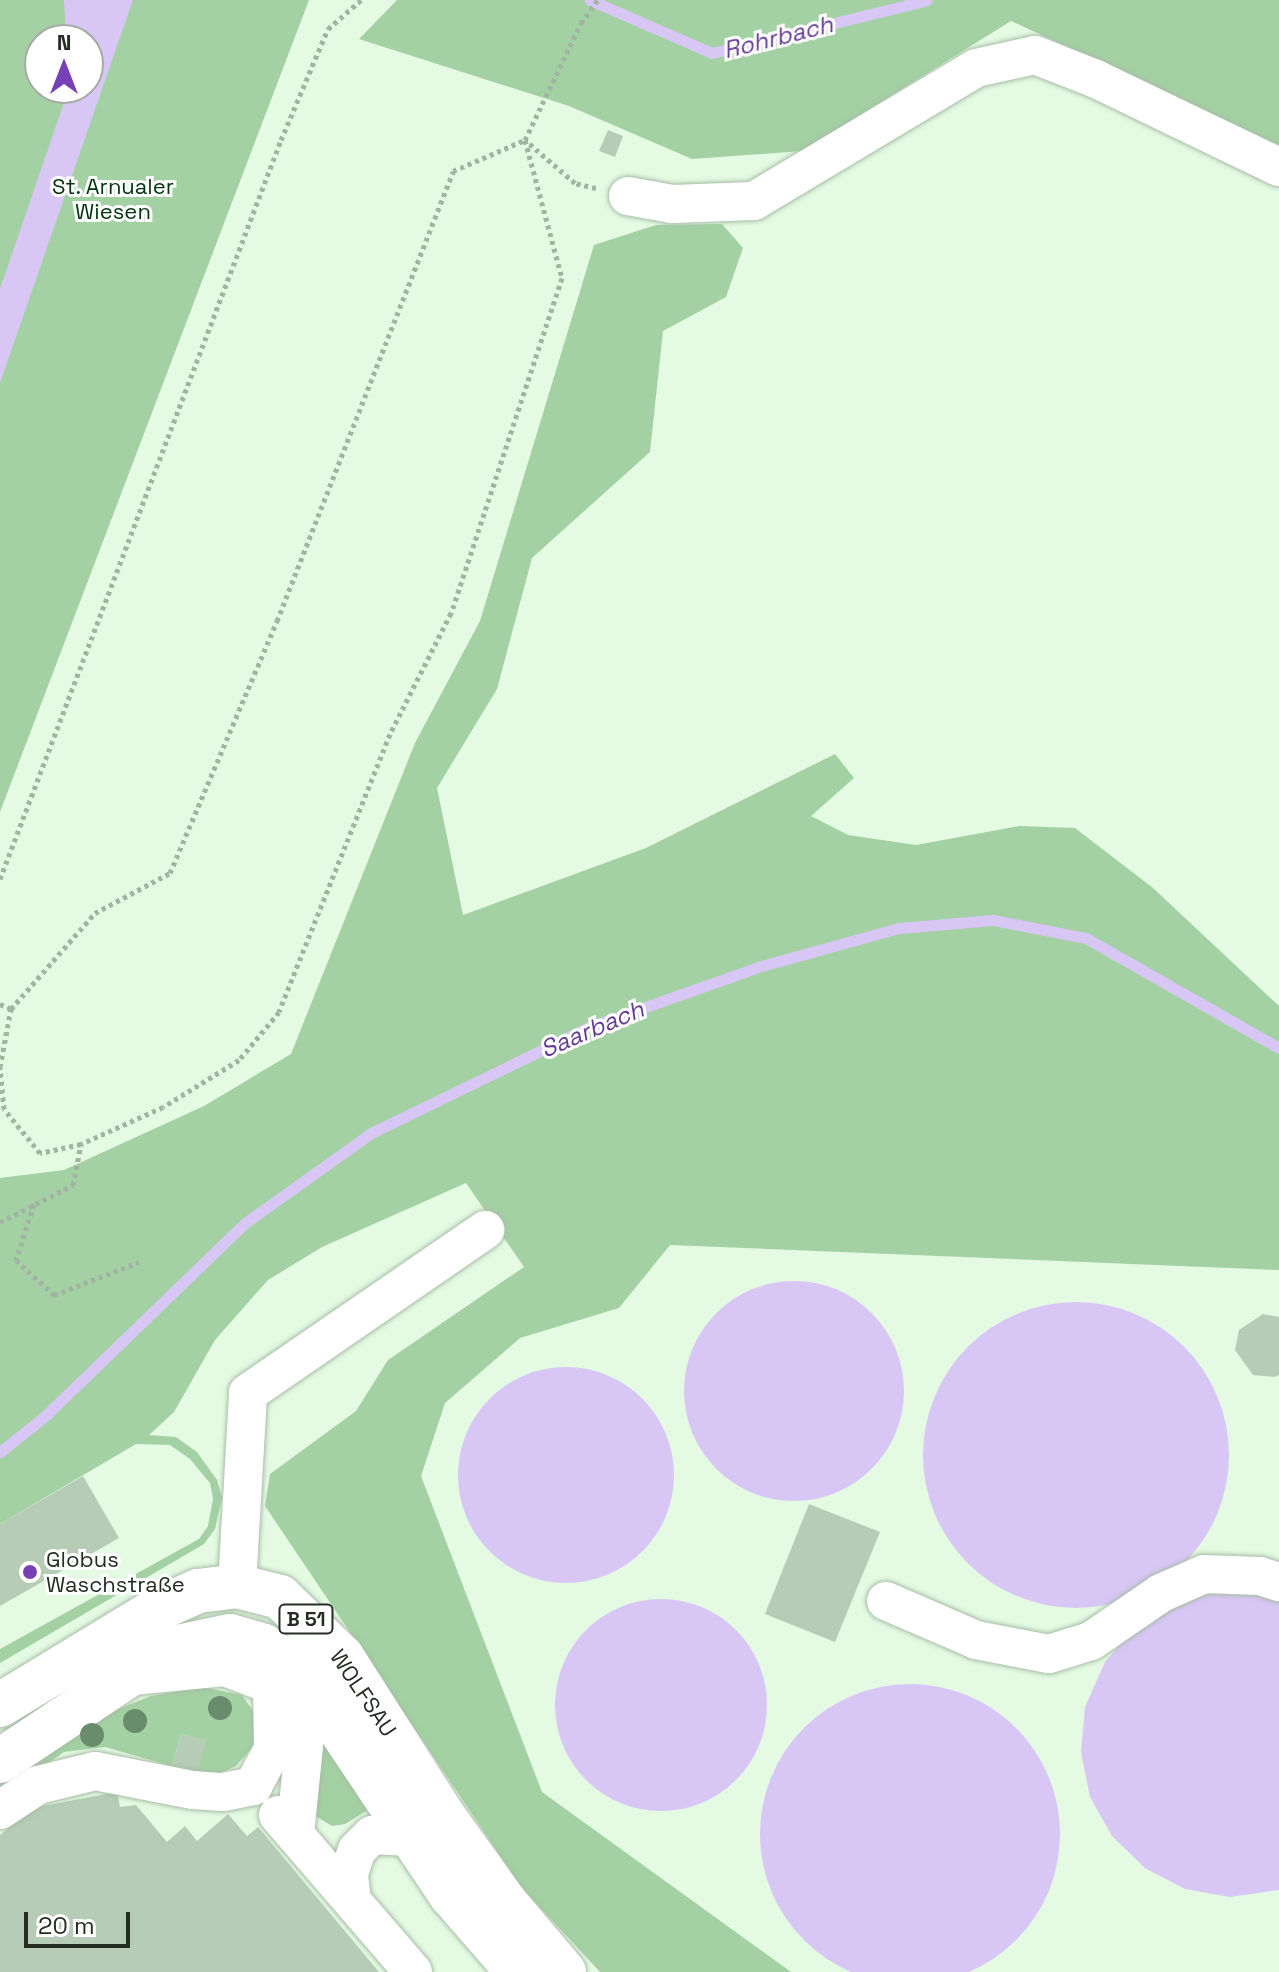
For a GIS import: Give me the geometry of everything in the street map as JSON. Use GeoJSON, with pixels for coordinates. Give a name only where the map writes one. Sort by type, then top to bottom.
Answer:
{"type":"FeatureCollection","features":[{"type":"Feature","properties":{"kind":"main road","name":"WOLFSAU"},"geometry":{"type":"LineString","coordinates":[[0,1705],[156,1610],[198,1591],[237,1586],[280,1597],[342,1657],[442,1814],[504,1901],[564,1972]]}},
{"type":"Feature","properties":{"kind":"main road","name":"WOLFSAU"},"geometry":{"type":"LineString","coordinates":[[0,1761],[132,1676],[168,1649],[230,1636],[264,1646],[293,1666],[319,1698],[410,1837],[518,1972]]}},
{"type":"Feature","properties":{"kind":"lane"},"geometry":{"type":"LineString","coordinates":[[628,196],[672,204],[754,201],[976,68],[1035,55],[1096,79],[1279,167]]}},
{"type":"Feature","properties":{"kind":"lane"},"geometry":{"type":"LineString","coordinates":[[237,1586],[248,1393],[485,1230]]}},
{"type":"Feature","properties":{"kind":"lane"},"geometry":{"type":"LineString","coordinates":[[886,1601],[976,1640],[1049,1654],[1091,1641],[1161,1593],[1204,1574],[1260,1576],[1279,1582]]}},
{"type":"Feature","properties":{"kind":"lane"},"geometry":{"type":"LineString","coordinates":[[132,1676],[225,1667],[272,1685],[301,1714],[304,1746],[295,1834]]}},
{"type":"Feature","properties":{"kind":"lane"},"geometry":{"type":"LineString","coordinates":[[253,1786],[273,1749],[272,1685]]}},
{"type":"Feature","properties":{"kind":"lane"},"geometry":{"type":"LineString","coordinates":[[0,1810],[38,1785],[95,1771],[193,1790],[223,1792],[253,1786]]}},
{"type":"Feature","properties":{"kind":"lane"},"geometry":{"type":"LineString","coordinates":[[253,1786],[413,1972]]}},
{"type":"Feature","properties":{"kind":"lane"},"geometry":{"type":"LineString","coordinates":[[352,1900],[349,1874],[357,1850],[372,1835],[410,1837]]}},
{"type":"Feature","properties":{"kind":"path"},"geometry":{"type":"LineString","coordinates":[[0,879],[281,140],[328,29],[361,0]]}},
{"type":"Feature","properties":{"kind":"path"},"geometry":{"type":"LineString","coordinates":[[525,140],[453,171],[277,621],[170,873],[95,913],[11,1009],[0,1067],[4,1109],[40,1153],[81,1144],[163,1107],[239,1060],[279,1012],[390,734],[451,613],[562,278],[525,140],[581,23],[598,0]]}},
{"type":"Feature","properties":{"kind":"path"},"geometry":{"type":"LineString","coordinates":[[525,140],[575,183],[628,196]]}},
{"type":"Feature","properties":{"kind":"path"},"geometry":{"type":"LineString","coordinates":[[0,1004],[11,1009]]}},
{"type":"Feature","properties":{"kind":"path"},"geometry":{"type":"LineString","coordinates":[[0,1222],[73,1185],[81,1144]]}},
{"type":"Feature","properties":{"kind":"path"},"geometry":{"type":"LineString","coordinates":[[34,1204],[16,1260],[54,1295],[139,1262]]}},
{"type":"Feature","properties":{"kind":"green space","name":"St. Arnualer Wiesen"},"geometry":{"type":"Polygon","coordinates":[[[0,0],[309,0],[0,812],[0,0]]]}},
{"type":"Feature","properties":{"kind":"green space"},"geometry":{"type":"Polygon","coordinates":[[[397,0],[1279,0],[1279,145],[1011,21],[802,151],[692,159],[569,106],[359,39],[397,0]]]}},
{"type":"Feature","properties":{"kind":"green space"},"geometry":{"type":"Polygon","coordinates":[[[722,224],[743,248],[726,297],[663,331],[650,452],[532,558],[497,689],[437,788],[463,915],[646,848],[835,754],[854,778],[811,816],[848,835],[916,845],[1019,826],[1075,828],[1153,888],[1279,1006],[1279,1270],[670,1245],[619,1308],[520,1338],[445,1403],[421,1476],[542,1792],[791,1972],[600,1972],[522,1888],[265,1506],[270,1474],[356,1411],[388,1360],[524,1267],[466,1183],[322,1247],[268,1280],[215,1340],[174,1412],[149,1435],[176,1437],[197,1452],[217,1480],[222,1497],[215,1529],[204,1544],[0,1663],[0,1649],[199,1539],[208,1526],[213,1499],[210,1483],[190,1459],[170,1445],[136,1444],[0,1524],[0,1178],[64,1170],[204,1106],[291,1054],[415,743],[480,621],[594,245],[656,225],[722,224]]]}},
{"type":"Feature","properties":{"kind":"green space"},"geometry":{"type":"Polygon","coordinates":[[[202,1687],[242,1695],[259,1720],[259,1740],[236,1766],[218,1774],[197,1772],[205,1740],[181,1734],[172,1766],[105,1747],[64,1752],[0,1796],[0,1783],[98,1717],[151,1696],[202,1687]]]}},
{"type":"Feature","properties":{"kind":"green space"},"geometry":{"type":"Polygon","coordinates":[[[320,1736],[376,1805],[345,1824],[332,1826],[312,1814],[320,1736]]]}},
{"type":"Feature","properties":{"kind":"shaded area"},"geometry":{"type":"Polygon","coordinates":[[[64,0],[133,0],[104,84],[104,24],[65,24],[64,0]]]}},
{"type":"Feature","properties":{"kind":"shaded area"},"geometry":{"type":"Polygon","coordinates":[[[64,104],[97,104],[0,383],[0,289],[64,104]]]}},
{"type":"Feature","properties":{"kind":"shaded area"},"geometry":{"type":"Polygon","coordinates":[[[794,1281],[836,1289],[872,1313],[896,1349],[904,1391],[896,1433],[872,1469],[836,1493],[794,1501],[752,1493],[716,1469],[692,1433],[684,1391],[692,1349],[716,1313],[752,1289],[794,1281]]]}},
{"type":"Feature","properties":{"kind":"shaded area"},"geometry":{"type":"Polygon","coordinates":[[[1061,1302],[1091,1302],[1135,1313],[1161,1327],[1195,1358],[1223,1410],[1229,1470],[1218,1514],[1195,1552],[1173,1574],[1121,1602],[1091,1608],[1061,1608],[1017,1597],[991,1583],[957,1552],[929,1500],[923,1470],[923,1440],[934,1396],[948,1370],[979,1336],[1031,1308],[1061,1302]]]}},
{"type":"Feature","properties":{"kind":"shaded area"},"geometry":{"type":"Polygon","coordinates":[[[566,1367],[587,1369],[607,1376],[626,1385],[642,1399],[656,1415],[665,1434],[672,1454],[672,1496],[665,1516],[656,1535],[642,1551],[626,1565],[607,1574],[587,1581],[566,1583],[545,1581],[525,1574],[506,1565],[490,1551],[476,1535],[467,1516],[460,1496],[458,1475],[460,1454],[467,1434],[476,1415],[490,1399],[506,1385],[525,1376],[545,1369],[566,1367]]]}},
{"type":"Feature","properties":{"kind":"shaded area"},"geometry":{"type":"Polygon","coordinates":[[[1231,1590],[1279,1597],[1279,1890],[1230,1897],[1185,1889],[1145,1868],[1112,1836],[1090,1797],[1081,1752],[1085,1707],[1105,1662],[1138,1624],[1182,1600],[1231,1590]]]}},
{"type":"Feature","properties":{"kind":"shaded area"},"geometry":{"type":"Polygon","coordinates":[[[661,1599],[702,1607],[736,1630],[759,1664],[767,1705],[759,1746],[736,1780],[702,1803],[661,1811],[620,1803],[586,1780],[563,1746],[555,1705],[563,1664],[586,1630],[620,1607],[661,1599]]]}},
{"type":"Feature","properties":{"kind":"shaded area"},"geometry":{"type":"Polygon","coordinates":[[[910,1684],[939,1687],[967,1696],[993,1710],[1016,1728],[1034,1751],[1048,1777],[1057,1805],[1060,1834],[1057,1863],[1048,1891],[1034,1917],[1016,1940],[993,1958],[967,1972],[939,1981],[910,1984],[881,1981],[853,1972],[827,1958],[804,1940],[786,1917],[772,1891],[763,1863],[760,1834],[763,1805],[772,1777],[786,1751],[804,1728],[827,1710],[853,1696],[881,1687],[910,1684]]]}},
{"type":"Feature","properties":{"kind":"building"},"geometry":{"type":"Polygon","coordinates":[[[608,130],[623,136],[615,157],[599,151],[608,130]]]}},
{"type":"Feature","properties":{"kind":"building"},"geometry":{"type":"Polygon","coordinates":[[[1263,1314],[1279,1317],[1279,1375],[1274,1377],[1253,1375],[1235,1350],[1239,1330],[1263,1314]]]}},
{"type":"Feature","properties":{"kind":"building","name":"Globus Waschstraße"},"geometry":{"type":"Polygon","coordinates":[[[83,1476],[119,1538],[0,1606],[0,1524],[83,1476]]]}},
{"type":"Feature","properties":{"kind":"building"},"geometry":{"type":"Polygon","coordinates":[[[809,1504],[880,1532],[835,1642],[765,1614],[809,1504]]]}},
{"type":"Feature","properties":{"kind":"building"},"geometry":{"type":"Polygon","coordinates":[[[181,1734],[206,1740],[197,1772],[172,1766],[181,1734]]]}},
{"type":"Feature","properties":{"kind":"building"},"geometry":{"type":"Polygon","coordinates":[[[117,1792],[120,1807],[136,1805],[167,1842],[185,1826],[197,1841],[228,1814],[247,1836],[258,1827],[379,1972],[0,1972],[0,1835],[32,1808],[117,1792]]]}},
{"type":"Feature","properties":{"kind":"waterway","name":"Rohrbach"},"geometry":{"type":"LineString","coordinates":[[590,0],[712,53],[927,0]]}},
{"type":"Feature","properties":{"kind":"waterway","name":"Saarbach"},"geometry":{"type":"LineString","coordinates":[[0,1452],[44,1417],[245,1223],[371,1133],[589,1027],[758,967],[899,928],[993,920],[1086,938],[1279,1048]]}},
{"type":"Feature","properties":{"kind":"place","name":"Globus Waschstraße"},"geometry":{"type":"Point","coordinates":[30,1572]}}]}
